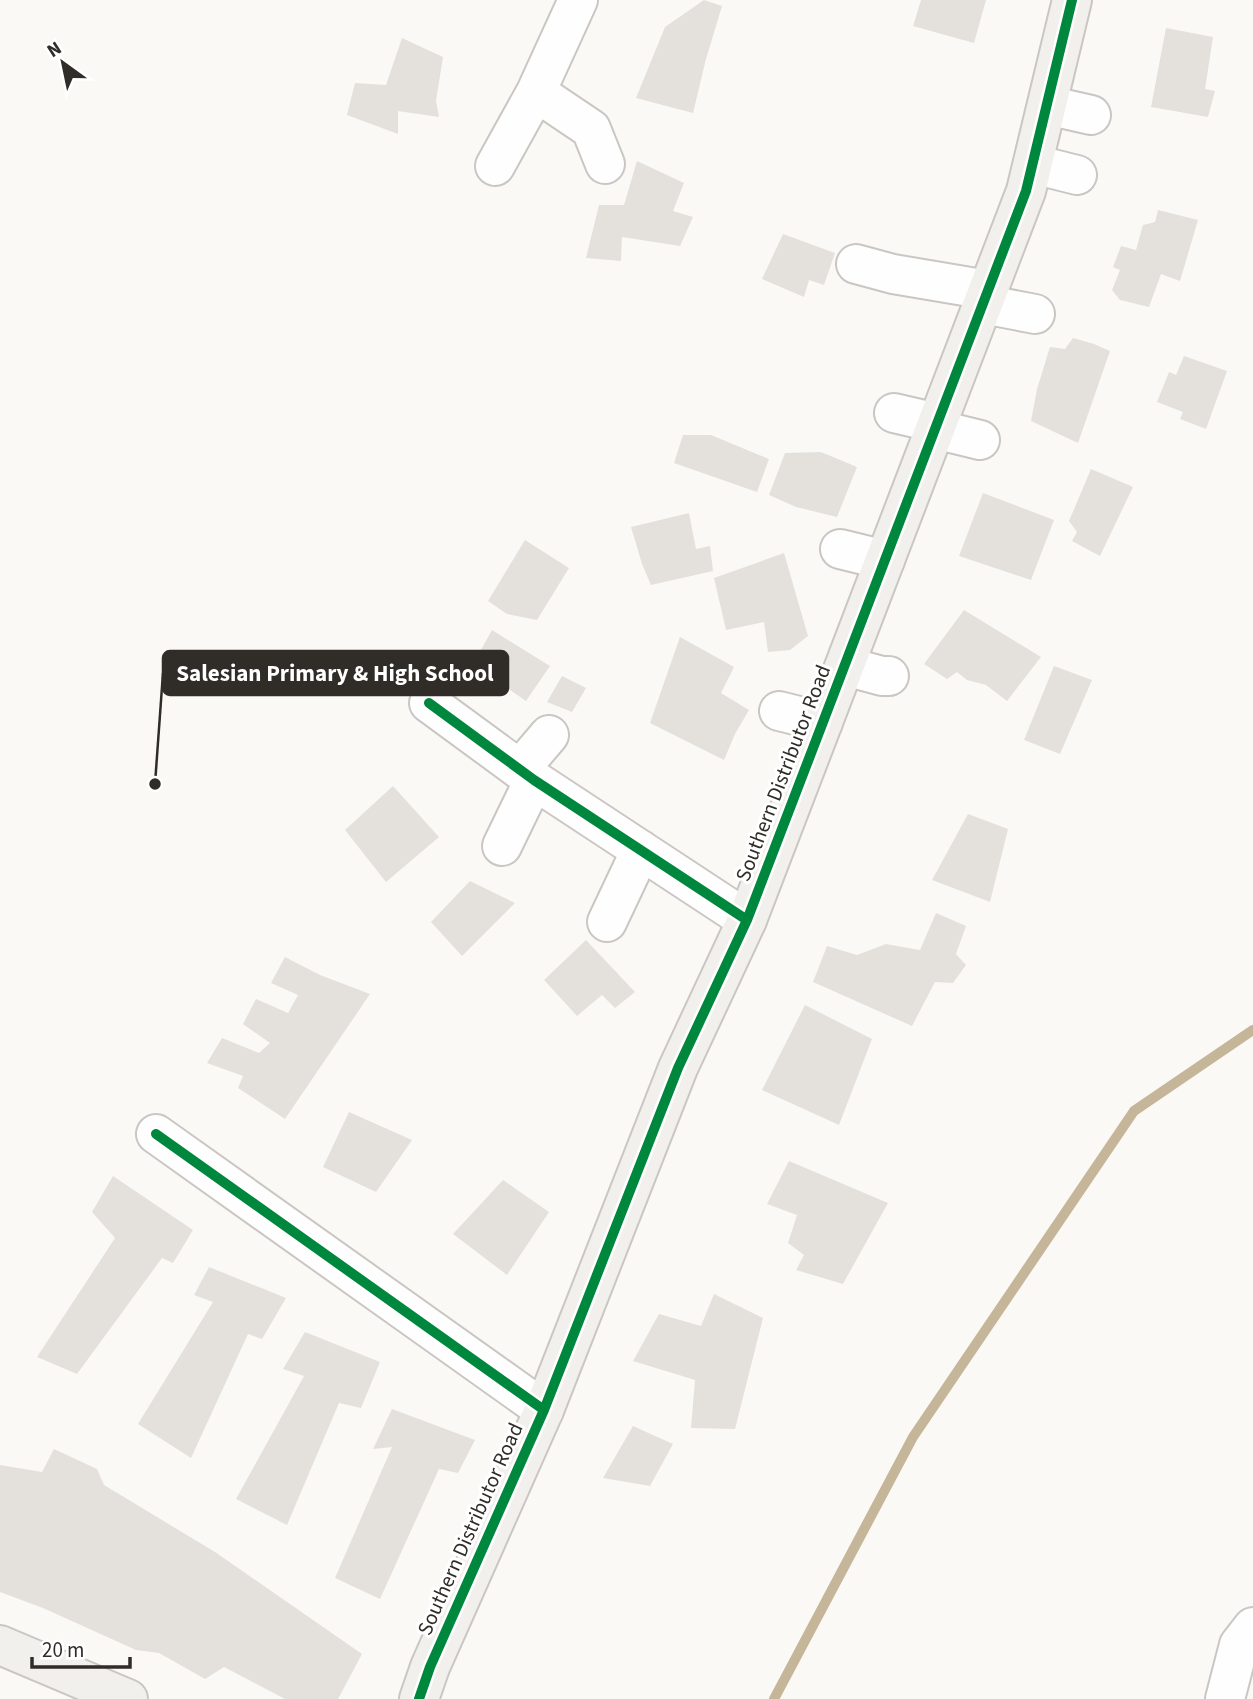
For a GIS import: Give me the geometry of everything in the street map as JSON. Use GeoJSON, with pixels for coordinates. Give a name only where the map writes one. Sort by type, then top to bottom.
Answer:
{"type":"FeatureCollection","features":[{"type":"Feature","properties":{"kind":"street"},"geometry":{"type":"LineString","coordinates":[[495,166],[537,92],[578,0]]}},
{"type":"Feature","properties":{"kind":"street","name":"Southern Distributor Road"},"geometry":{"type":"LineString","coordinates":[[429,1689],[544,1410],[678,1069],[747,920],[1027,191],[1072,0]]}},
{"type":"Feature","properties":{"kind":"street"},"geometry":{"type":"LineString","coordinates":[[537,92],[591,129],[605,164]]}},
{"type":"Feature","properties":{"kind":"street"},"geometry":{"type":"LineString","coordinates":[[1047,105],[1091,115]]}},
{"type":"Feature","properties":{"kind":"street"},"geometry":{"type":"LineString","coordinates":[[1033,164],[1077,174]]}},
{"type":"Feature","properties":{"kind":"street"},"geometry":{"type":"LineString","coordinates":[[856,264],[1035,313]]}},
{"type":"Feature","properties":{"kind":"street"},"geometry":{"type":"LineString","coordinates":[[894,413],[980,440]]}},
{"type":"Feature","properties":{"kind":"street"},"geometry":{"type":"LineString","coordinates":[[840,549],[885,560]]}},
{"type":"Feature","properties":{"kind":"street"},"geometry":{"type":"LineString","coordinates":[[845,666],[889,676]]}},
{"type":"Feature","properties":{"kind":"street"},"geometry":{"type":"LineString","coordinates":[[429,703],[527,775],[747,920]]}},
{"type":"Feature","properties":{"kind":"street"},"geometry":{"type":"LineString","coordinates":[[779,711],[823,722]]}},
{"type":"Feature","properties":{"kind":"street"},"geometry":{"type":"LineString","coordinates":[[502,846],[527,775],[549,735]]}},
{"type":"Feature","properties":{"kind":"street"},"geometry":{"type":"LineString","coordinates":[[607,922],[641,850]]}},
{"type":"Feature","properties":{"kind":"street"},"geometry":{"type":"LineString","coordinates":[[156,1135],[544,1410]]}},
{"type":"Feature","properties":{"kind":"street"},"geometry":{"type":"LineString","coordinates":[[1225,1699],[1239,1645],[1253,1626]]}},
{"type":"Feature","properties":{"kind":"street"},"geometry":{"type":"LineString","coordinates":[[0,1645],[128,1699]]}},
{"type":"Feature","properties":{"kind":"building"},"geometry":{"type":"Polygon","coordinates":[[[704,0],[722,6],[693,113],[636,98],[665,27],[704,0]]]}},
{"type":"Feature","properties":{"kind":"building"},"geometry":{"type":"Polygon","coordinates":[[[921,0],[986,0],[974,43],[913,26],[921,0]]]}},
{"type":"Feature","properties":{"kind":"building"},"geometry":{"type":"Polygon","coordinates":[[[1166,28],[1213,37],[1205,89],[1215,91],[1208,117],[1151,107],[1166,28]]]}},
{"type":"Feature","properties":{"kind":"building"},"geometry":{"type":"Polygon","coordinates":[[[402,38],[443,57],[436,101],[439,117],[398,111],[398,134],[347,115],[355,83],[386,85],[402,38]]]}},
{"type":"Feature","properties":{"kind":"building"},"geometry":{"type":"Polygon","coordinates":[[[637,161],[684,183],[673,211],[693,217],[680,246],[622,237],[621,261],[586,258],[599,205],[624,205],[637,161]]]}},
{"type":"Feature","properties":{"kind":"building"},"geometry":{"type":"Polygon","coordinates":[[[1158,210],[1198,220],[1180,281],[1161,274],[1149,307],[1120,300],[1112,290],[1120,270],[1113,267],[1121,246],[1136,250],[1143,225],[1155,222],[1158,210]]]}},
{"type":"Feature","properties":{"kind":"building"},"geometry":{"type":"Polygon","coordinates":[[[783,234],[835,253],[824,285],[809,280],[804,297],[762,279],[783,234]]]}},
{"type":"Feature","properties":{"kind":"building"},"geometry":{"type":"Polygon","coordinates":[[[1073,338],[1110,351],[1078,443],[1031,421],[1037,389],[1050,347],[1065,349],[1073,338]]]}},
{"type":"Feature","properties":{"kind":"building"},"geometry":{"type":"Polygon","coordinates":[[[1184,356],[1227,371],[1206,429],[1180,419],[1183,412],[1157,402],[1169,372],[1176,375],[1184,356]]]}},
{"type":"Feature","properties":{"kind":"building"},"geometry":{"type":"Polygon","coordinates":[[[683,435],[711,435],[769,459],[757,492],[674,463],[683,435]]]}},
{"type":"Feature","properties":{"kind":"building"},"geometry":{"type":"Polygon","coordinates":[[[821,452],[857,467],[837,517],[796,507],[769,495],[785,453],[821,452]]]}},
{"type":"Feature","properties":{"kind":"building"},"geometry":{"type":"Polygon","coordinates":[[[1091,469],[1133,487],[1100,556],[1072,541],[1077,532],[1069,521],[1091,469]]]}},
{"type":"Feature","properties":{"kind":"building"},"geometry":{"type":"Polygon","coordinates":[[[983,493],[1054,520],[1031,580],[959,556],[983,493]]]}},
{"type":"Feature","properties":{"kind":"building"},"geometry":{"type":"Polygon","coordinates":[[[689,513],[696,549],[710,546],[713,571],[651,585],[631,527],[689,513]]]}},
{"type":"Feature","properties":{"kind":"building"},"geometry":{"type":"Polygon","coordinates":[[[525,540],[569,568],[537,620],[507,614],[488,601],[525,540]]]}},
{"type":"Feature","properties":{"kind":"building"},"geometry":{"type":"Polygon","coordinates":[[[784,553],[808,636],[790,650],[768,652],[764,622],[726,630],[714,578],[784,553]]]}},
{"type":"Feature","properties":{"kind":"building"},"geometry":{"type":"Polygon","coordinates":[[[964,610],[1041,657],[1007,701],[986,685],[967,680],[957,672],[947,679],[924,664],[964,610]]]}},
{"type":"Feature","properties":{"kind":"building"},"geometry":{"type":"Polygon","coordinates":[[[492,630],[550,666],[526,701],[473,664],[492,630]]]}},
{"type":"Feature","properties":{"kind":"building"},"geometry":{"type":"Polygon","coordinates":[[[680,637],[734,667],[721,693],[749,710],[724,760],[650,723],[680,637]]]}},
{"type":"Feature","properties":{"kind":"building"},"geometry":{"type":"Polygon","coordinates":[[[1054,666],[1092,680],[1060,754],[1024,740],[1054,666]]]}},
{"type":"Feature","properties":{"kind":"building"},"geometry":{"type":"Polygon","coordinates":[[[562,676],[586,688],[572,712],[547,702],[562,676]]]}},
{"type":"Feature","properties":{"kind":"building"},"geometry":{"type":"Polygon","coordinates":[[[393,786],[439,837],[386,882],[345,830],[393,786]]]}},
{"type":"Feature","properties":{"kind":"building"},"geometry":{"type":"Polygon","coordinates":[[[968,814],[1008,829],[990,902],[932,880],[968,814]]]}},
{"type":"Feature","properties":{"kind":"building"},"geometry":{"type":"Polygon","coordinates":[[[470,881],[515,903],[462,956],[431,922],[470,881]]]}},
{"type":"Feature","properties":{"kind":"building"},"geometry":{"type":"Polygon","coordinates":[[[936,913],[966,926],[956,954],[966,965],[953,983],[935,982],[912,1026],[813,982],[827,946],[857,955],[886,944],[920,950],[936,913]]]}},
{"type":"Feature","properties":{"kind":"building"},"geometry":{"type":"Polygon","coordinates":[[[586,940],[635,992],[615,1008],[602,995],[577,1016],[544,980],[586,940]]]}},
{"type":"Feature","properties":{"kind":"building"},"geometry":{"type":"Polygon","coordinates":[[[285,957],[320,975],[370,994],[285,1119],[238,1088],[243,1076],[207,1063],[222,1038],[259,1053],[270,1043],[243,1024],[256,999],[288,1013],[298,995],[271,983],[285,957]]]}},
{"type":"Feature","properties":{"kind":"building"},"geometry":{"type":"Polygon","coordinates":[[[805,1005],[872,1039],[839,1125],[762,1090],[805,1005]]]}},
{"type":"Feature","properties":{"kind":"building"},"geometry":{"type":"Polygon","coordinates":[[[349,1112],[412,1140],[376,1192],[323,1167],[349,1112]]]}},
{"type":"Feature","properties":{"kind":"building"},"geometry":{"type":"Polygon","coordinates":[[[789,1161],[888,1203],[843,1284],[796,1270],[804,1255],[788,1243],[797,1215],[767,1204],[789,1161]]]}},
{"type":"Feature","properties":{"kind":"building"},"geometry":{"type":"Polygon","coordinates":[[[113,1176],[193,1230],[173,1263],[162,1258],[77,1374],[37,1357],[115,1238],[92,1212],[113,1176]]]}},
{"type":"Feature","properties":{"kind":"building"},"geometry":{"type":"Polygon","coordinates":[[[503,1180],[549,1212],[507,1275],[453,1234],[503,1180]]]}},
{"type":"Feature","properties":{"kind":"building"},"geometry":{"type":"Polygon","coordinates":[[[209,1267],[286,1298],[262,1339],[248,1334],[191,1458],[138,1424],[213,1302],[194,1295],[209,1267]]]}},
{"type":"Feature","properties":{"kind":"building"},"geometry":{"type":"Polygon","coordinates":[[[714,1294],[763,1318],[735,1429],[691,1428],[695,1380],[633,1361],[659,1314],[701,1326],[714,1294]]]}},
{"type":"Feature","properties":{"kind":"building"},"geometry":{"type":"Polygon","coordinates":[[[305,1332],[380,1362],[361,1408],[339,1403],[287,1525],[236,1499],[304,1376],[283,1369],[305,1332]]]}},
{"type":"Feature","properties":{"kind":"building"},"geometry":{"type":"Polygon","coordinates":[[[392,1409],[475,1440],[458,1473],[439,1469],[380,1599],[335,1578],[392,1447],[373,1449],[392,1409]]]}},
{"type":"Feature","properties":{"kind":"building"},"geometry":{"type":"Polygon","coordinates":[[[633,1426],[673,1444],[650,1486],[603,1478],[633,1426]]]}},
{"type":"Feature","properties":{"kind":"building"},"geometry":{"type":"Polygon","coordinates":[[[54,1449],[97,1469],[104,1485],[215,1552],[362,1654],[338,1699],[285,1699],[224,1667],[205,1679],[159,1653],[136,1650],[43,1608],[0,1592],[0,1465],[42,1472],[54,1449]]]}},
{"type":"Feature","properties":{"kind":"waterway"},"geometry":{"type":"LineString","coordinates":[[774,1699],[913,1437],[1134,1111],[1253,1030]]}},
{"type":"Feature","properties":{"kind":"cycle path"},"geometry":{"type":"LineString","coordinates":[[419,1699],[430,1667],[544,1410],[678,1068],[747,920],[1026,191],[1072,0]]}},
{"type":"Feature","properties":{"kind":"cycle path"},"geometry":{"type":"LineString","coordinates":[[429,703],[534,780],[747,920]]}},
{"type":"Feature","properties":{"kind":"cycle path"},"geometry":{"type":"LineString","coordinates":[[156,1134],[544,1410]]}},
{"type":"Feature","properties":{"kind":"place","name":"Salesian Primary & High School"},"geometry":{"type":"Point","coordinates":[155,784]}}]}
